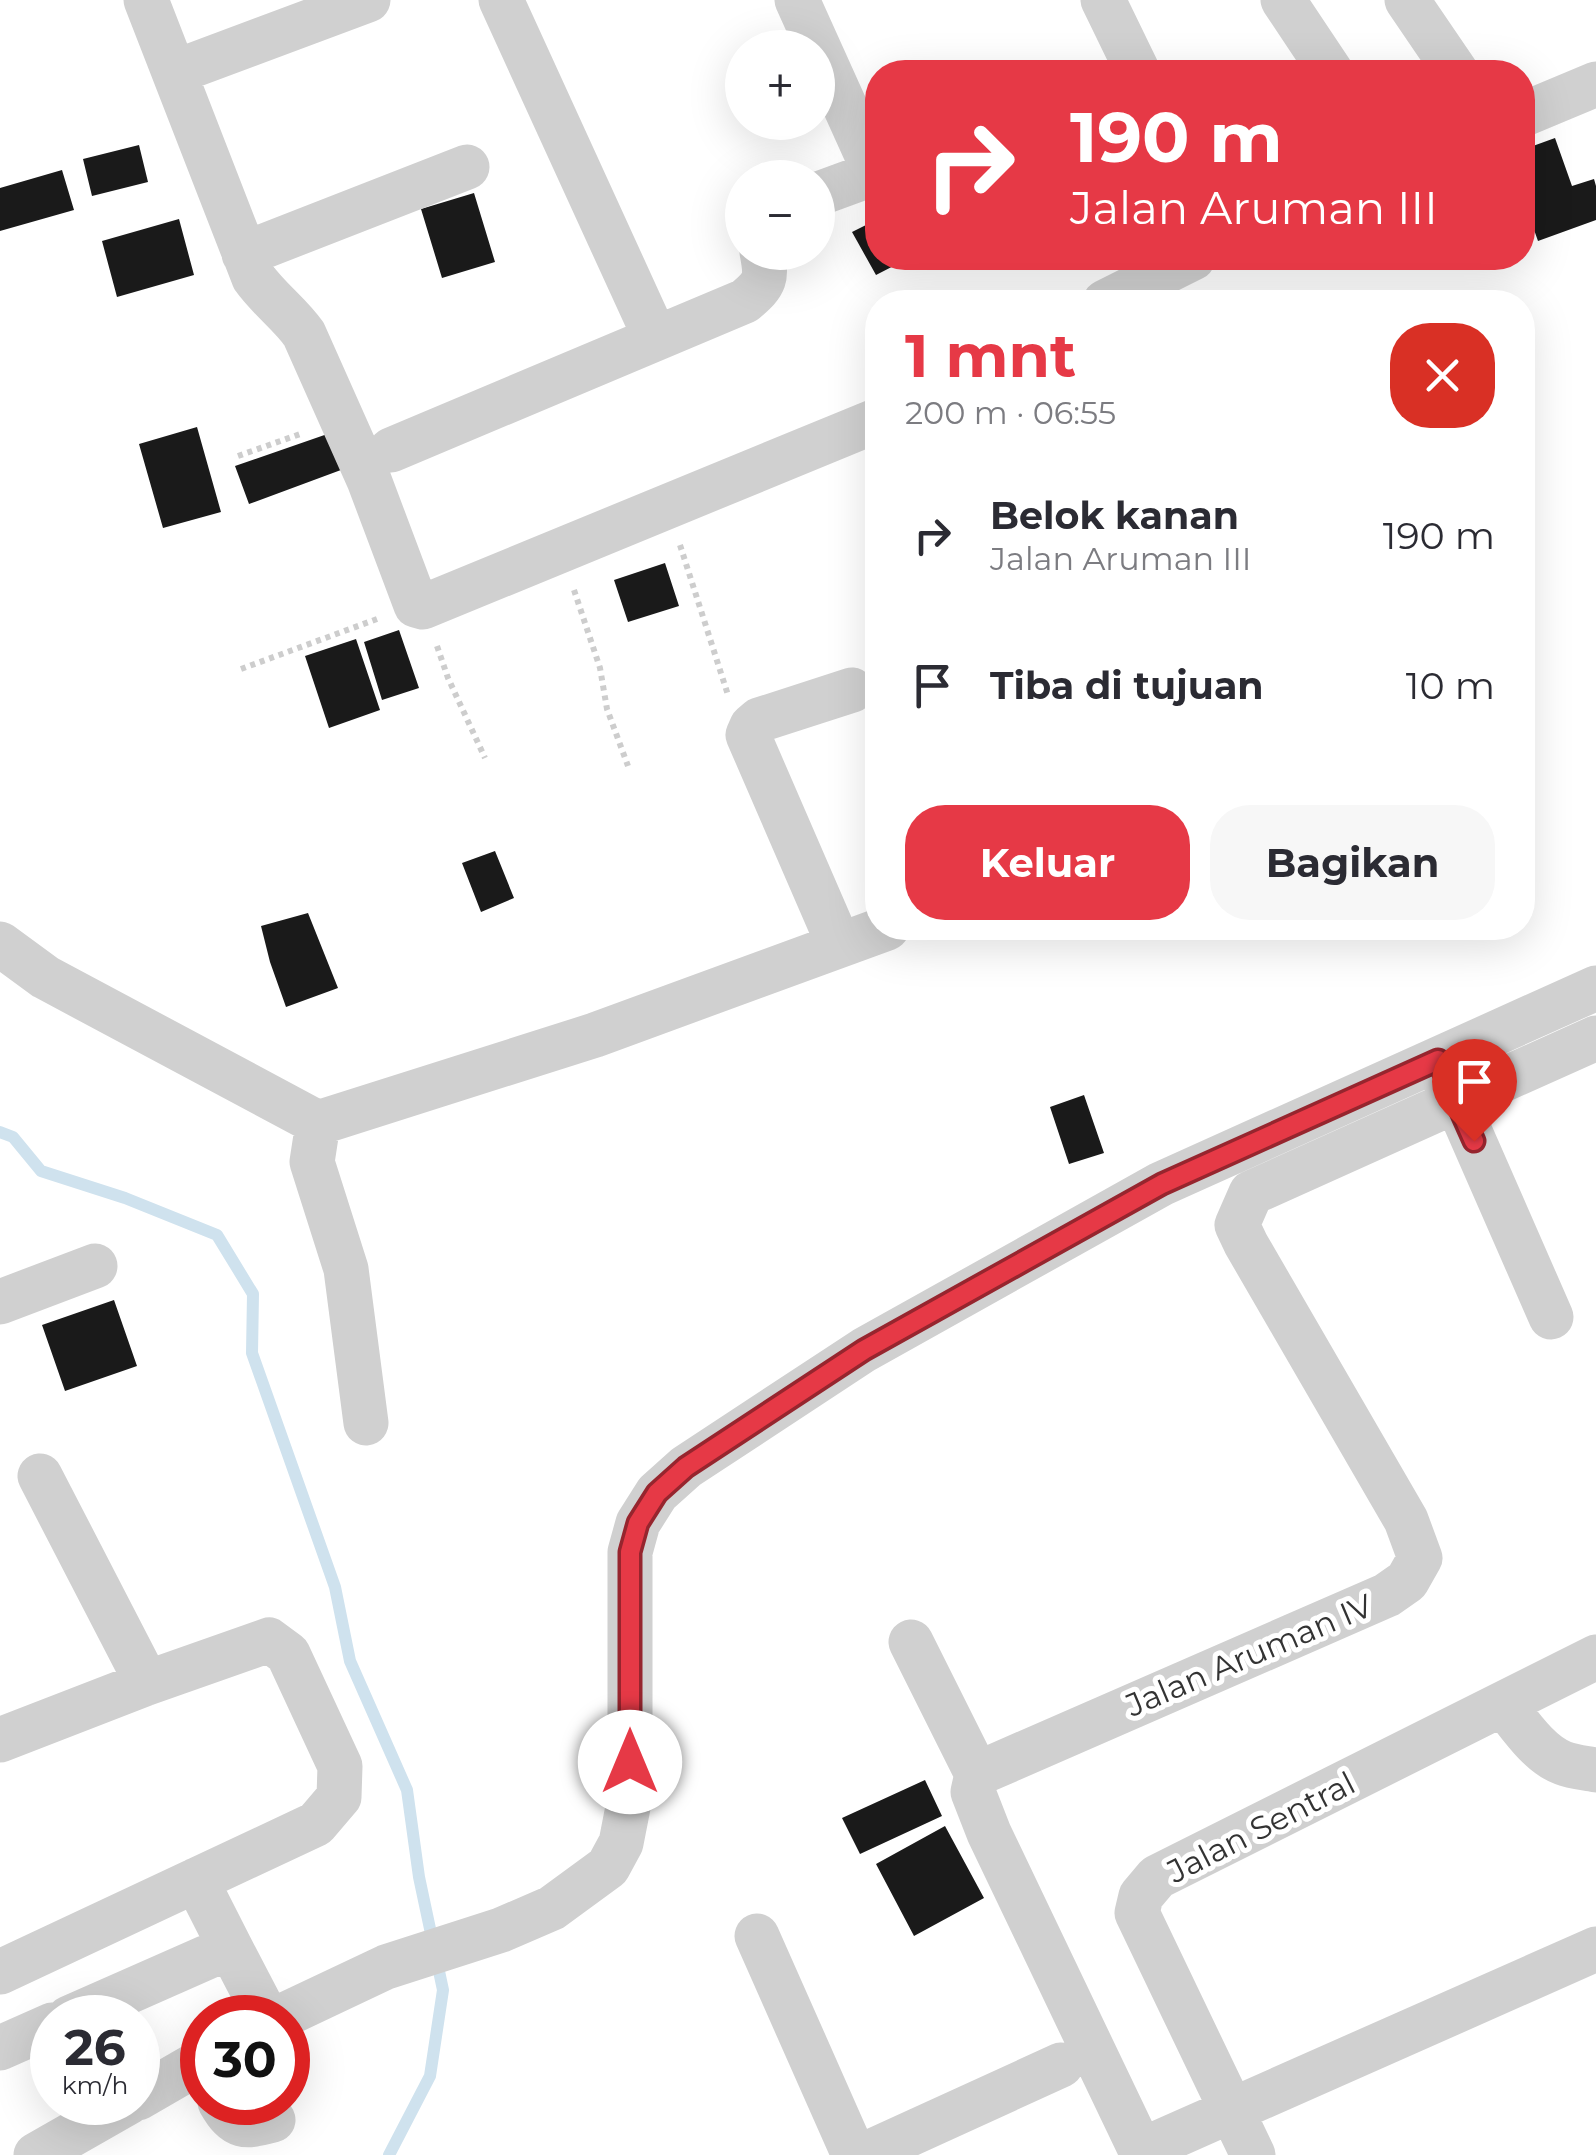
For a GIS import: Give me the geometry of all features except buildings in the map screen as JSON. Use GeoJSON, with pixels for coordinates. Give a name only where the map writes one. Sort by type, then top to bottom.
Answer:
{"type":"FeatureCollection","features":[{"type":"Feature","properties":{"kind":"street"},"geometry":{"type":"LineString","coordinates":[[146,0],[254,278],[304,334],[420,606],[865,425]]}},
{"type":"Feature","properties":{"kind":"street"},"geometry":{"type":"LineString","coordinates":[[175,72],[368,0]]}},
{"type":"Feature","properties":{"kind":"street"},"geometry":{"type":"LineString","coordinates":[[500,0],[655,337]]}},
{"type":"Feature","properties":{"kind":"street"},"geometry":{"type":"LineString","coordinates":[[797,0],[865,148]]}},
{"type":"Feature","properties":{"kind":"street"},"geometry":{"type":"LineString","coordinates":[[1103,0],[1132,60]]}},
{"type":"Feature","properties":{"kind":"street"},"geometry":{"type":"LineString","coordinates":[[1283,0],[1324,60]]}},
{"type":"Feature","properties":{"kind":"street"},"geometry":{"type":"LineString","coordinates":[[1407,0],[1448,60]]}},
{"type":"Feature","properties":{"kind":"street"},"geometry":{"type":"LineString","coordinates":[[1535,110],[1596,84]]}},
{"type":"Feature","properties":{"kind":"street"},"geometry":{"type":"LineString","coordinates":[[244,254],[467,166]]}},
{"type":"Feature","properties":{"kind":"street"},"geometry":{"type":"LineString","coordinates":[[835,188],[865,176]]}},
{"type":"Feature","properties":{"kind":"street"},"geometry":{"type":"LineString","coordinates":[[391,450],[745,300],[760,288],[765,270]]}},
{"type":"Feature","properties":{"kind":"street"},"geometry":{"type":"LineString","coordinates":[[1129,290],[1168,270]]}},
{"type":"Feature","properties":{"kind":"street"},"geometry":{"type":"LineString","coordinates":[[839,945],[748,735],[759,720],[852,690]]}},
{"type":"Feature","properties":{"kind":"street"},"geometry":{"type":"LineString","coordinates":[[0,944],[46,977],[318,1124],[596,1035],[865,936]]}},
{"type":"Feature","properties":{"kind":"street"},"geometry":{"type":"LineString","coordinates":[[310,2003],[386,1966],[501,1930],[552,1908],[608,1867],[621,1843],[630,1798],[630,1552],[638,1523],[657,1493],[686,1467],[864,1350],[1162,1184],[1596,988]]}},
{"type":"Feature","properties":{"kind":"street"},"geometry":{"type":"LineString","coordinates":[[1457,1102],[1596,1038]]}},
{"type":"Feature","properties":{"kind":"street"},"geometry":{"type":"LineString","coordinates":[[1438,1060],[1550,1317]]}},
{"type":"Feature","properties":{"kind":"street","name":"Jalan Aruman IV"},"geometry":{"type":"LineString","coordinates":[[977,1774],[1386,1595],[1407,1580],[1420,1558],[1406,1520],[1237,1225],[1251,1194],[1457,1102]]}},
{"type":"Feature","properties":{"kind":"street"},"geometry":{"type":"LineString","coordinates":[[318,1124],[312,1162],[346,1269],[366,1422]]}},
{"type":"Feature","properties":{"kind":"street"},"geometry":{"type":"LineString","coordinates":[[0,1302],[95,1266]]}},
{"type":"Feature","properties":{"kind":"street"},"geometry":{"type":"LineString","coordinates":[[40,1476],[147,1683]]}},
{"type":"Feature","properties":{"kind":"street"},"geometry":{"type":"LineString","coordinates":[[0,1740],[270,1640],[288,1654],[340,1766],[339,1797],[316,1824],[0,1972]]}},
{"type":"Feature","properties":{"kind":"street"},"geometry":{"type":"LineString","coordinates":[[910,1642],[977,1774],[972,1792],[1076,2057],[1150,2149],[1596,1949]]}},
{"type":"Feature","properties":{"kind":"street","name":"Jalan Sentral"},"geometry":{"type":"LineString","coordinates":[[1253,2155],[1137,1913],[1141,1896],[1157,1877],[1596,1657]]}},
{"type":"Feature","properties":{"kind":"street"},"geometry":{"type":"LineString","coordinates":[[1504,1705],[1530,1737],[1554,1758],[1564,1764],[1596,1770]]}},
{"type":"Feature","properties":{"kind":"street"},"geometry":{"type":"LineString","coordinates":[[196,1880],[255,1995]]}},
{"type":"Feature","properties":{"kind":"street"},"geometry":{"type":"LineString","coordinates":[[757,1936],[854,2155]]}},
{"type":"Feature","properties":{"kind":"street"},"geometry":{"type":"LineString","coordinates":[[121,1995],[230,1947]]}},
{"type":"Feature","properties":{"kind":"street"},"geometry":{"type":"LineString","coordinates":[[0,2048],[30,2035]]}},
{"type":"Feature","properties":{"kind":"street"},"geometry":{"type":"LineString","coordinates":[[864,2155],[1076,2057]]}},
{"type":"Feature","properties":{"kind":"street"},"geometry":{"type":"LineString","coordinates":[[36,2155],[89,2125]]}},
{"type":"Feature","properties":{"kind":"path"},"geometry":{"type":"LineString","coordinates":[[238,456],[342,420]]}},
{"type":"Feature","properties":{"kind":"path"},"geometry":{"type":"LineString","coordinates":[[661,510],[729,696]]}},
{"type":"Feature","properties":{"kind":"path"},"geometry":{"type":"LineString","coordinates":[[561,551],[600,668],[607,709],[628,766]]}},
{"type":"Feature","properties":{"kind":"path"},"geometry":{"type":"LineString","coordinates":[[241,669],[420,606],[484,758]]}},
{"type":"Feature","properties":{"kind":"waterway"},"geometry":{"type":"LineString","coordinates":[[0,1132],[13,1137],[41,1171],[125,1198],[217,1235],[253,1294],[252,1353],[335,1587],[350,1661],[407,1790],[419,1877],[443,1990],[430,2076],[389,2155]]}},
{"type":"Feature","properties":{"kind":"route"},"geometry":{"type":"LineString","coordinates":[[630,1762],[630,1552],[638,1523],[657,1493],[686,1467],[864,1350],[1162,1184],[1438,1060],[1474,1141]]}}]}
